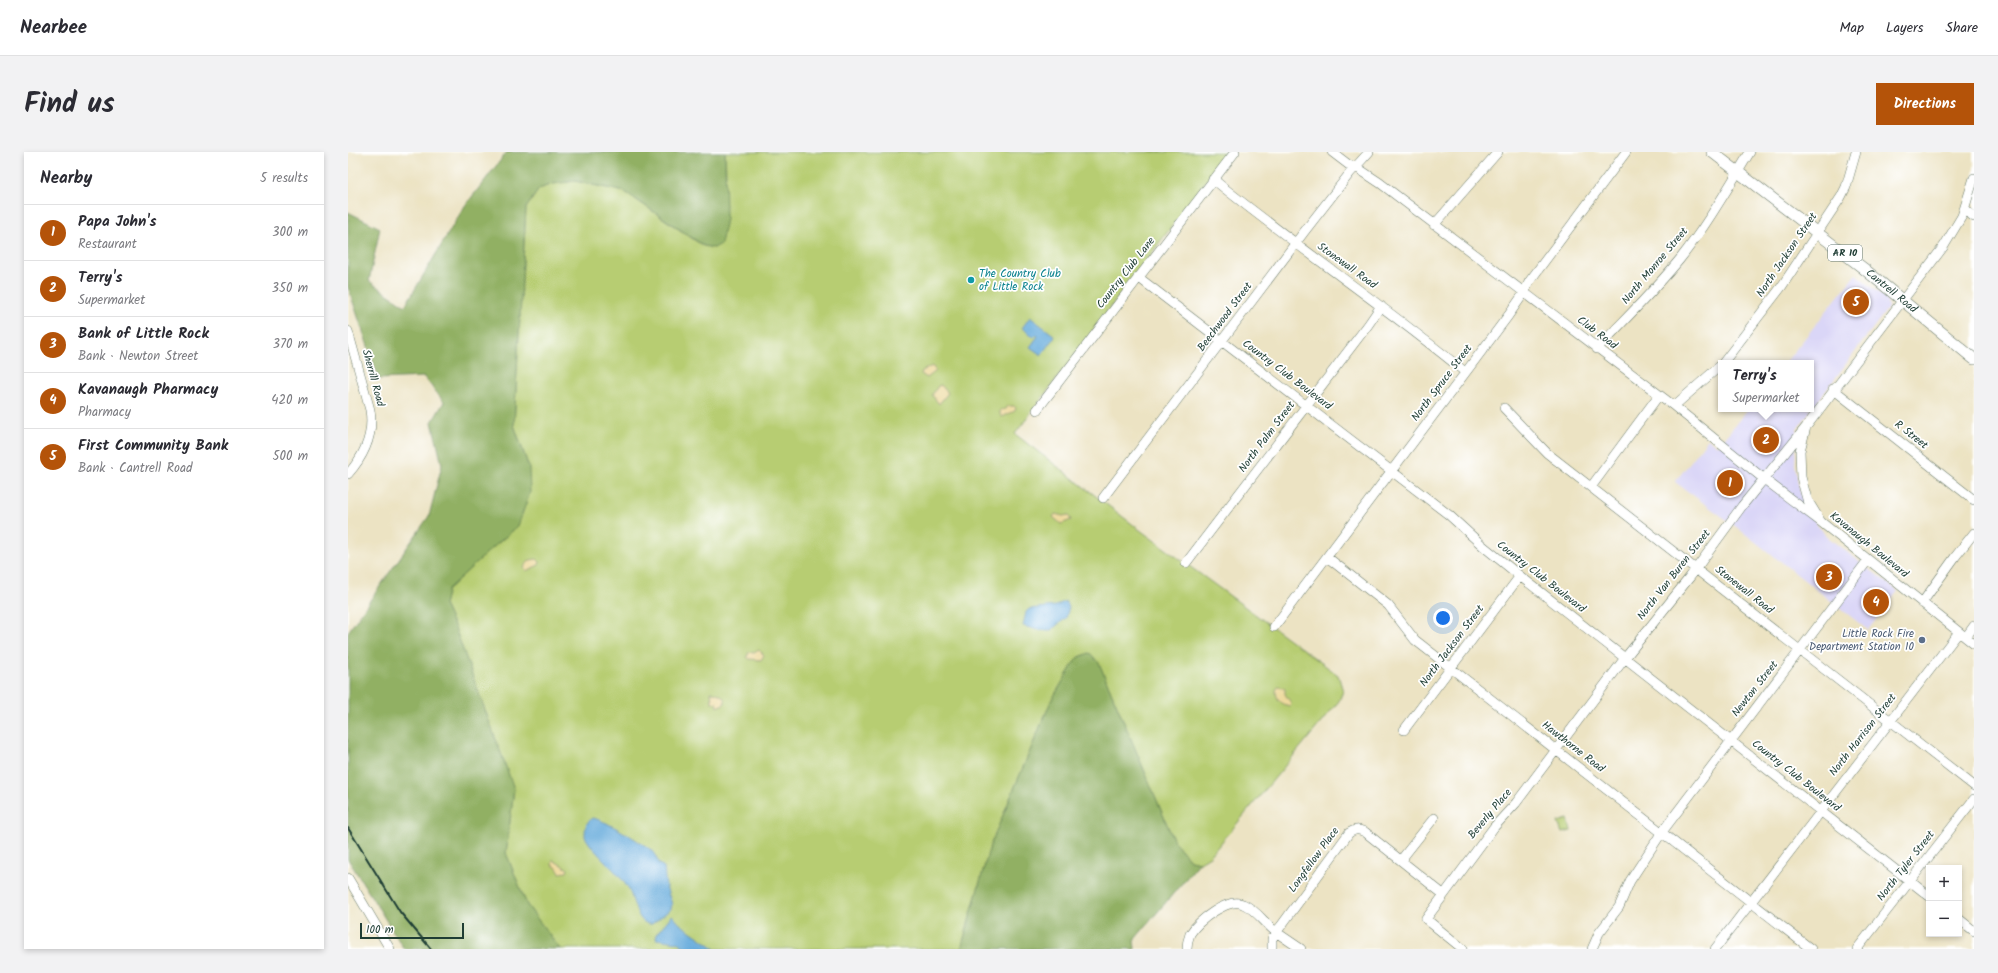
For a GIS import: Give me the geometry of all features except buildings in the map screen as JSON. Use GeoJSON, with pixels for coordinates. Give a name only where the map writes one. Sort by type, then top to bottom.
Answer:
{"type":"FeatureCollection","features":[{"type":"Feature","properties":{"kind":"main road","name":"Cantrell Road"},"geometry":{"type":"LineString","coordinates":[[1712,152],[1903,300],[1945,337],[1974,359]]}},
{"type":"Feature","properties":{"kind":"street","name":"Country Club Lane"},"geometry":{"type":"LineString","coordinates":[[1037,410],[1235,152]]}},
{"type":"Feature","properties":{"kind":"street"},"geometry":{"type":"LineString","coordinates":[[1332,152],[1355,168]]}},
{"type":"Feature","properties":{"kind":"street","name":"Beechwood Street"},"geometry":{"type":"LineString","coordinates":[[1103,498],[1295,243],[1369,152]]}},
{"type":"Feature","properties":{"kind":"street"},"geometry":{"type":"LineString","coordinates":[[1434,225],[1498,152]]}},
{"type":"Feature","properties":{"kind":"street","name":"North Spruce Street"},"geometry":{"type":"LineString","coordinates":[[1274,627],[1524,293],[1529,282],[1626,152]]}},
{"type":"Feature","properties":{"kind":"street","name":"North Monroe Street"},"geometry":{"type":"LineString","coordinates":[[1597,349],[1649,295],[1680,258],[1750,152]]}},
{"type":"Feature","properties":{"kind":"street","name":"North Jackson Street"},"geometry":{"type":"LineString","coordinates":[[1725,360],[1782,286],[1846,187],[1856,152]]}},
{"type":"Feature","properties":{"kind":"street","name":"Club Road"},"geometry":{"type":"LineString","coordinates":[[1355,168],[1367,174],[1674,406],[1764,479],[1821,522]]}},
{"type":"Feature","properties":{"kind":"street","name":"Kavanaugh Boulevard"},"geometry":{"type":"LineString","coordinates":[[1974,178],[1964,209],[1944,246],[1806,427],[1800,451],[1801,476],[1812,508],[1821,522],[1974,644]]}},
{"type":"Feature","properties":{"kind":"street","name":"Stonewall Road"},"geometry":{"type":"LineString","coordinates":[[1213,179],[1295,243],[1381,306],[1465,372]]}},
{"type":"Feature","properties":{"kind":"street"},"geometry":{"type":"LineString","coordinates":[[1964,209],[1974,217]]}},
{"type":"Feature","properties":{"kind":"street","name":"Country Club Boulevard"},"geometry":{"type":"LineString","coordinates":[[1138,277],[1449,514],[1483,546],[1520,576],[1926,894]]}},
{"type":"Feature","properties":{"kind":"street","name":"North Palm Street"},"geometry":{"type":"LineString","coordinates":[[1186,563],[1381,306]]}},
{"type":"Feature","properties":{"kind":"street","name":"Sherrill Road"},"geometry":{"type":"LineString","coordinates":[[348,331],[370,410],[371,422],[369,436],[363,454],[348,474]]}},
{"type":"Feature","properties":{"kind":"street","name":"North Jackson Street"},"geometry":{"type":"LineString","coordinates":[[1674,406],[1718,368]]}},
{"type":"Feature","properties":{"kind":"street","name":"R Street"},"geometry":{"type":"LineString","coordinates":[[1833,390],[1974,500]]}},
{"type":"Feature","properties":{"kind":"street"},"geometry":{"type":"LineString","coordinates":[[1591,486],[1659,395]]}},
{"type":"Feature","properties":{"kind":"street","name":"Stonewall Road"},"geometry":{"type":"LineString","coordinates":[[1504,408],[1547,453],[1974,786]]}},
{"type":"Feature","properties":{"kind":"street","name":"North Van Buren Street"},"geometry":{"type":"LineString","coordinates":[[1564,740],[1625,658],[1806,427]]}},
{"type":"Feature","properties":{"kind":"street"},"geometry":{"type":"LineString","coordinates":[[1922,603],[1974,533]]}},
{"type":"Feature","properties":{"kind":"street","name":"Hawthorne Road"},"geometry":{"type":"LineString","coordinates":[[1326,557],[1388,604],[1412,636],[1451,668],[1811,949]]}},
{"type":"Feature","properties":{"kind":"street","name":"Newton Street"},"geometry":{"type":"LineString","coordinates":[[1662,832],[1868,560]]}},
{"type":"Feature","properties":{"kind":"street","name":"North Jackson Street"},"geometry":{"type":"LineString","coordinates":[[1404,730],[1520,576]]}},
{"type":"Feature","properties":{"kind":"street","name":"North Harrison Street"},"geometry":{"type":"LineString","coordinates":[[1715,949],[1890,720],[1962,635],[1974,626]]}},
{"type":"Feature","properties":{"kind":"street","name":"Beverly Place"},"geometry":{"type":"LineString","coordinates":[[1464,949],[1426,919],[1494,827],[1516,803],[1564,740]]}},
{"type":"Feature","properties":{"kind":"street","name":"North Tyler Street"},"geometry":{"type":"LineString","coordinates":[[1858,949],[1909,880],[1974,799]]}},
{"type":"Feature","properties":{"kind":"street"},"geometry":{"type":"LineString","coordinates":[[1403,862],[1404,856],[1434,818]]}},
{"type":"Feature","properties":{"kind":"street","name":"Longfellow Place"},"geometry":{"type":"LineString","coordinates":[[1276,932],[1352,830],[1358,829],[1365,832],[1443,894]]}},
{"type":"Feature","properties":{"kind":"street"},"geometry":{"type":"LineString","coordinates":[[1592,949],[1599,933],[1619,907],[1630,881],[1662,832]]}},
{"type":"Feature","properties":{"kind":"street"},"geometry":{"type":"LineString","coordinates":[[348,878],[390,949]]}},
{"type":"Feature","properties":{"kind":"street"},"geometry":{"type":"LineString","coordinates":[[1186,949],[1187,942],[1194,929],[1221,907],[1230,902],[1245,905],[1260,915],[1276,932],[1301,949]]}},
{"type":"Feature","properties":{"kind":"street"},"geometry":{"type":"LineString","coordinates":[[1962,921],[1974,931]]}},
{"type":"Feature","properties":{"kind":"street"},"geometry":{"type":"LineString","coordinates":[[1272,949],[1272,938],[1276,932]]}},
{"type":"Feature","properties":{"kind":"shaded area"},"geometry":{"type":"Polygon","coordinates":[[[1856,274],[1887,300],[1888,308],[1814,406],[1814,360],[1787,360],[1856,274]]]}},
{"type":"Feature","properties":{"kind":"shaded area"},"geometry":{"type":"Polygon","coordinates":[[[1746,412],[1810,412],[1797,429],[1795,464],[1803,501],[1818,526],[1830,539],[1898,591],[1868,630],[1735,526],[1675,482],[1708,439],[1718,446],[1746,412]]]}},
{"type":"Feature","properties":{"kind":"green space"},"geometry":{"type":"Polygon","coordinates":[[[507,152],[725,152],[726,219],[721,244],[714,248],[704,246],[625,192],[575,181],[552,184],[539,189],[526,208],[514,425],[529,468],[530,492],[518,526],[448,589],[444,605],[455,628],[514,789],[506,853],[527,905],[560,949],[404,949],[348,859],[348,632],[429,516],[442,465],[432,422],[444,402],[424,377],[379,379],[348,287],[348,212],[380,228],[369,281],[405,306],[464,207],[507,152]]]}},
{"type":"Feature","properties":{"kind":"green space","name":"The Country Club of Little Rock"},"geometry":{"type":"Polygon","coordinates":[[[725,152],[1228,152],[1015,434],[1140,530],[1338,675],[1343,691],[1339,701],[1210,856],[1200,862],[1190,860],[1174,841],[1099,663],[1089,653],[1077,658],[1051,701],[990,846],[961,949],[560,949],[527,905],[506,853],[514,789],[455,628],[444,605],[448,589],[518,526],[529,468],[514,425],[526,208],[539,189],[552,184],[575,181],[625,192],[703,246],[714,248],[726,174],[725,152]]]}},
{"type":"Feature","properties":{"kind":"green space"},"geometry":{"type":"Polygon","coordinates":[[[1090,653],[1099,663],[1174,841],[1190,860],[1200,862],[1134,940],[1135,949],[961,949],[990,846],[1051,701],[1077,658],[1090,653]]]}},
{"type":"Feature","properties":{"kind":"green space"},"geometry":{"type":"Polygon","coordinates":[[[1568,819],[1571,831],[1562,833],[1558,822],[1568,819]]]}},
{"type":"Feature","properties":{"kind":"sand"},"geometry":{"type":"Polygon","coordinates":[[[932,366],[936,371],[927,378],[921,374],[922,371],[932,366]]]}},
{"type":"Feature","properties":{"kind":"sand"},"geometry":{"type":"Polygon","coordinates":[[[941,385],[948,393],[939,404],[932,395],[938,386],[941,385]]]}},
{"type":"Feature","properties":{"kind":"sand"},"geometry":{"type":"Polygon","coordinates":[[[1008,406],[1014,406],[1016,408],[1015,411],[1002,417],[1000,410],[1006,409],[1008,406]]]}},
{"type":"Feature","properties":{"kind":"sand"},"geometry":{"type":"Polygon","coordinates":[[[1055,514],[1063,516],[1068,515],[1071,520],[1061,524],[1053,517],[1055,514]]]}},
{"type":"Feature","properties":{"kind":"sand"},"geometry":{"type":"Polygon","coordinates":[[[537,559],[540,562],[539,565],[526,571],[524,567],[530,560],[537,559]]]}},
{"type":"Feature","properties":{"kind":"sand"},"geometry":{"type":"Polygon","coordinates":[[[759,650],[764,655],[761,660],[749,659],[747,657],[749,652],[754,653],[759,650]]]}},
{"type":"Feature","properties":{"kind":"sand"},"geometry":{"type":"Polygon","coordinates":[[[1279,686],[1285,689],[1285,694],[1291,703],[1290,706],[1282,703],[1278,699],[1276,690],[1279,686]]]}},
{"type":"Feature","properties":{"kind":"sand"},"geometry":{"type":"Polygon","coordinates":[[[711,692],[721,695],[724,698],[725,703],[718,707],[717,703],[712,702],[711,692]]]}},
{"type":"Feature","properties":{"kind":"sand"},"geometry":{"type":"Polygon","coordinates":[[[553,860],[568,869],[567,872],[560,873],[556,867],[552,865],[553,860]]]}},
{"type":"Feature","properties":{"kind":"water"},"geometry":{"type":"Polygon","coordinates":[[[1030,317],[1055,336],[1041,355],[1030,347],[1038,336],[1036,335],[1034,337],[1022,328],[1030,317]]]}},
{"type":"Feature","properties":{"kind":"water"},"geometry":{"type":"Polygon","coordinates":[[[1065,601],[1069,607],[1066,618],[1051,630],[1038,630],[1023,626],[1026,612],[1029,609],[1056,606],[1065,601]]]}},
{"type":"Feature","properties":{"kind":"water"},"geometry":{"type":"Polygon","coordinates":[[[592,818],[598,819],[613,826],[646,846],[654,853],[659,864],[664,867],[666,887],[672,904],[671,909],[652,924],[647,924],[639,917],[629,890],[595,851],[585,837],[585,829],[592,818]]]}},
{"type":"Feature","properties":{"kind":"water"},"geometry":{"type":"Polygon","coordinates":[[[672,915],[680,924],[716,949],[688,949],[677,942],[656,939],[657,933],[672,915]]]}},
{"type":"Feature","properties":{"kind":"railway"},"geometry":{"type":"LineString","coordinates":[[348,828],[400,912],[431,949]]}},
{"type":"Feature","properties":{"kind":"place","name":"The Country Club of Little Rock"},"geometry":{"type":"Point","coordinates":[971,280]}},
{"type":"Feature","properties":{"kind":"place","name":"First Community Bank"},"geometry":{"type":"Point","coordinates":[1856,302]}},
{"type":"Feature","properties":{"kind":"place","name":"Terry's"},"geometry":{"type":"Point","coordinates":[1766,440]}},
{"type":"Feature","properties":{"kind":"place","name":"Papa John's"},"geometry":{"type":"Point","coordinates":[1730,483]}},
{"type":"Feature","properties":{"kind":"place","name":"Bank of Little Rock"},"geometry":{"type":"Point","coordinates":[1829,577]}},
{"type":"Feature","properties":{"kind":"place","name":"Kavanaugh Pharmacy"},"geometry":{"type":"Point","coordinates":[1876,602]}},
{"type":"Feature","properties":{"kind":"place","name":"Little Rock Fire Department Station 10"},"geometry":{"type":"Point","coordinates":[1922,640]}}]}
